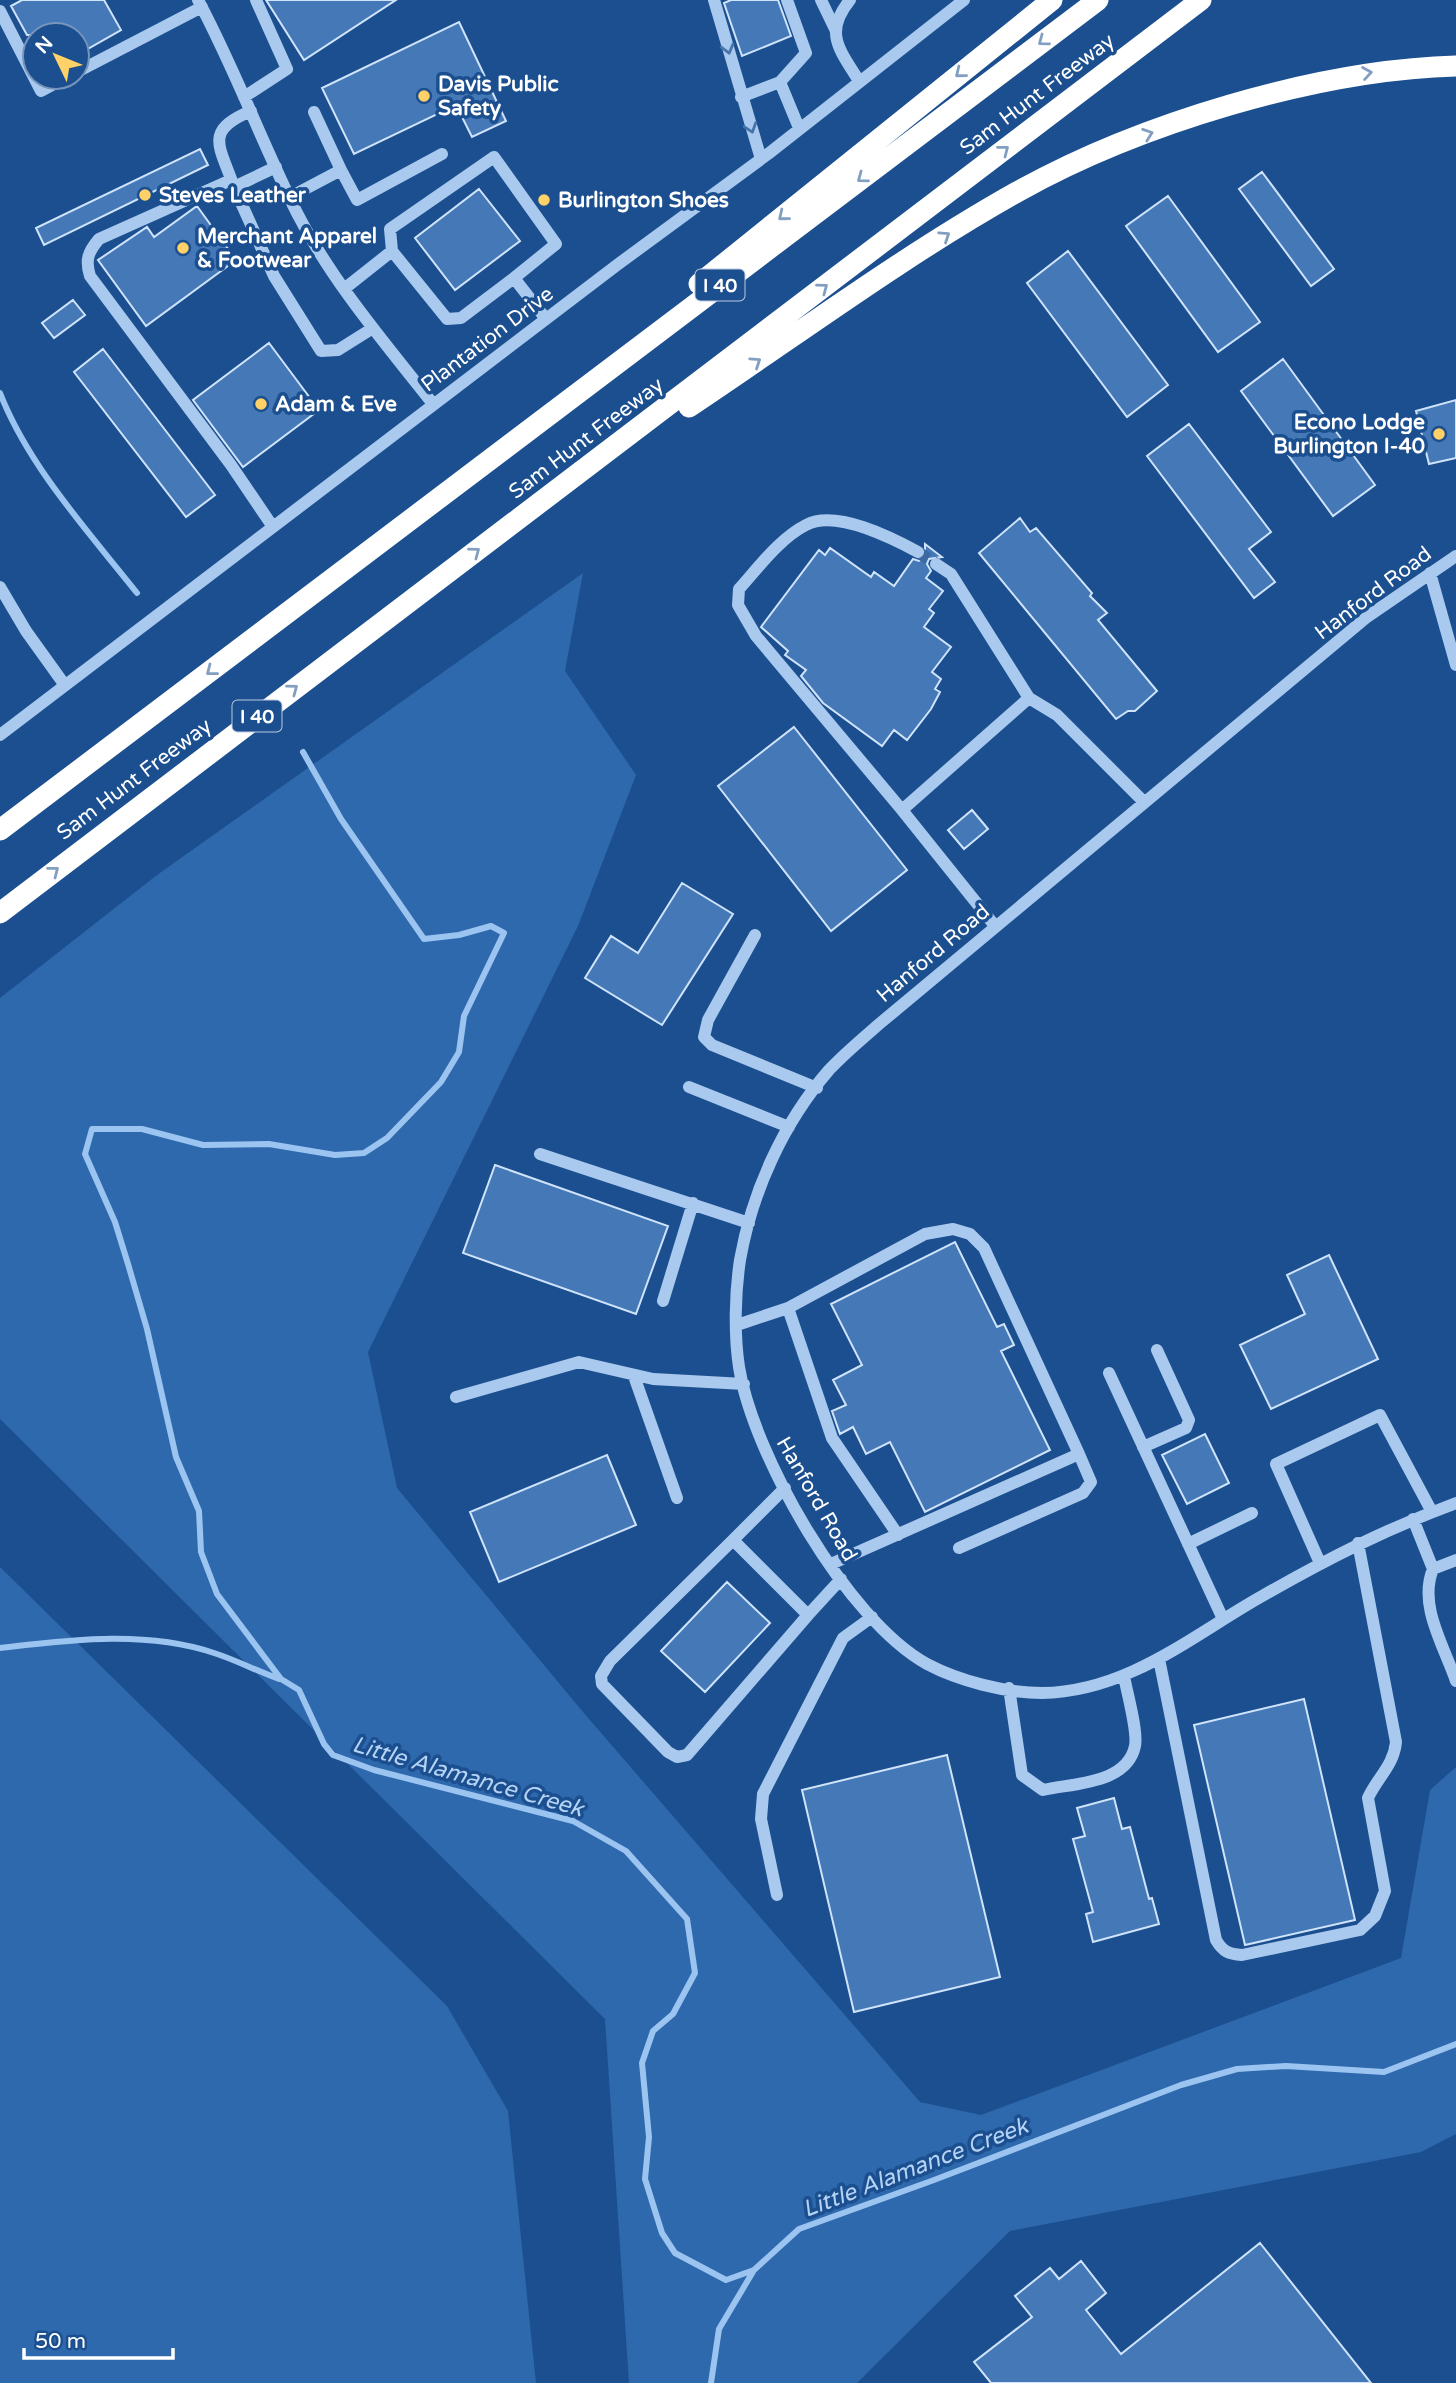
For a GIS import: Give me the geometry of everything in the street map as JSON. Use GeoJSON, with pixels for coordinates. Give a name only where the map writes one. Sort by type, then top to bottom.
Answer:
{"type":"FeatureCollection","features":[{"type":"Feature","properties":{"kind":"highway"},"geometry":{"type":"LineString","coordinates":[[343,570],[1052,0]]}},
{"type":"Feature","properties":{"kind":"highway","name":"Sam Hunt Freeway"},"geometry":{"type":"LineString","coordinates":[[0,830],[1098,0]]}},
{"type":"Feature","properties":{"kind":"highway","name":"Sam Hunt Freeway"},"geometry":{"type":"LineString","coordinates":[[0,913],[103,832],[516,523],[1201,0]]}},
{"type":"Feature","properties":{"kind":"highway"},"geometry":{"type":"LineString","coordinates":[[516,523],[958,227],[1081,160],[1182,122],[1326,81],[1369,72],[1456,66]]}},
{"type":"Feature","properties":{"kind":"street"},"geometry":{"type":"LineString","coordinates":[[244,97],[287,69],[256,0]]}},
{"type":"Feature","properties":{"kind":"street"},"geometry":{"type":"LineString","coordinates":[[715,0],[761,159]]}},
{"type":"Feature","properties":{"kind":"street"},"geometry":{"type":"LineString","coordinates":[[741,97],[780,82],[806,53],[787,0]]}},
{"type":"Feature","properties":{"kind":"street"},"geometry":{"type":"LineString","coordinates":[[821,0],[835,29],[837,46],[859,80]]}},
{"type":"Feature","properties":{"kind":"street"},"geometry":{"type":"LineString","coordinates":[[835,29],[850,0]]}},
{"type":"Feature","properties":{"kind":"street","name":"Plantation Drive"},"geometry":{"type":"LineString","coordinates":[[0,735],[433,404],[761,159],[964,0]]}},
{"type":"Feature","properties":{"kind":"street"},"geometry":{"type":"LineString","coordinates":[[91,64],[200,2],[290,197],[325,262],[433,404]]}},
{"type":"Feature","properties":{"kind":"street"},"geometry":{"type":"LineString","coordinates":[[0,11],[21,52]]}},
{"type":"Feature","properties":{"kind":"street"},"geometry":{"type":"LineString","coordinates":[[780,82],[799,128]]}},
{"type":"Feature","properties":{"kind":"street"},"geometry":{"type":"LineString","coordinates":[[251,111],[227,121],[219,131],[219,146],[232,183],[274,276],[317,348],[329,352],[338,350],[373,328]]}},
{"type":"Feature","properties":{"kind":"street"},"geometry":{"type":"LineString","coordinates":[[314,112],[357,200],[442,154]]}},
{"type":"Feature","properties":{"kind":"street"},"geometry":{"type":"LineString","coordinates":[[494,158],[556,244],[514,278],[461,318],[447,319],[392,251],[390,229],[494,158]]}},
{"type":"Feature","properties":{"kind":"street"},"geometry":{"type":"LineString","coordinates":[[272,527],[231,465],[90,276],[86,264],[89,251],[99,239],[276,167]]}},
{"type":"Feature","properties":{"kind":"street"},"geometry":{"type":"LineString","coordinates":[[290,197],[341,170]]}},
{"type":"Feature","properties":{"kind":"street"},"geometry":{"type":"LineString","coordinates":[[344,289],[392,251]]}},
{"type":"Feature","properties":{"kind":"street"},"geometry":{"type":"LineString","coordinates":[[514,278],[546,319]]}},
{"type":"Feature","properties":{"kind":"street"},"geometry":{"type":"LineString","coordinates":[[918,552],[880,531],[831,522],[807,524],[766,558],[739,589],[738,605],[756,636],[995,926]]}},
{"type":"Feature","properties":{"kind":"street","name":"Hanford Road"},"geometry":{"type":"LineString","coordinates":[[1456,556],[1367,617],[995,926],[829,1070],[789,1127],[757,1191],[740,1262],[737,1325],[739,1367],[766,1454],[841,1579],[883,1631],[927,1664],[982,1684],[1041,1693],[1083,1688],[1124,1676],[1159,1659],[1223,1619],[1358,1543],[1456,1503]]}},
{"type":"Feature","properties":{"kind":"street"},"geometry":{"type":"LineString","coordinates":[[936,564],[951,574],[1029,698],[1057,715],[1144,802]]}},
{"type":"Feature","properties":{"kind":"street"},"geometry":{"type":"LineString","coordinates":[[1430,573],[1451,629],[1456,665]]}},
{"type":"Feature","properties":{"kind":"street"},"geometry":{"type":"LineString","coordinates":[[0,587],[26,631],[64,684]]}},
{"type":"Feature","properties":{"kind":"street"},"geometry":{"type":"LineString","coordinates":[[902,810],[1029,698]]}},
{"type":"Feature","properties":{"kind":"street"},"geometry":{"type":"LineString","coordinates":[[755,934],[708,1020],[704,1037],[712,1045],[817,1088]]}},
{"type":"Feature","properties":{"kind":"street"},"geometry":{"type":"LineString","coordinates":[[689,1087],[789,1127]]}},
{"type":"Feature","properties":{"kind":"street"},"geometry":{"type":"LineString","coordinates":[[540,1154],[749,1223]]}},
{"type":"Feature","properties":{"kind":"street"},"geometry":{"type":"LineString","coordinates":[[663,1301],[693,1203]]}},
{"type":"Feature","properties":{"kind":"street"},"geometry":{"type":"LineString","coordinates":[[737,1325],[788,1308],[925,1234],[953,1229],[970,1234],[984,1248],[1091,1482],[1083,1493],[959,1548]]}},
{"type":"Feature","properties":{"kind":"street"},"geometry":{"type":"LineString","coordinates":[[788,1308],[832,1438],[898,1535]]}},
{"type":"Feature","properties":{"kind":"street"},"geometry":{"type":"LineString","coordinates":[[1143,1447],[1186,1428],[1189,1420],[1157,1350]]}},
{"type":"Feature","properties":{"kind":"street"},"geometry":{"type":"LineString","coordinates":[[456,1397],[579,1362],[634,1376],[744,1384]]}},
{"type":"Feature","properties":{"kind":"street"},"geometry":{"type":"LineString","coordinates":[[1109,1373],[1223,1619]]}},
{"type":"Feature","properties":{"kind":"street"},"geometry":{"type":"LineString","coordinates":[[634,1376],[677,1498]]}},
{"type":"Feature","properties":{"kind":"street"},"geometry":{"type":"LineString","coordinates":[[1320,1563],[1276,1464],[1380,1415],[1432,1512]]}},
{"type":"Feature","properties":{"kind":"street"},"geometry":{"type":"LineString","coordinates":[[831,1564],[1079,1454]]}},
{"type":"Feature","properties":{"kind":"street"},"geometry":{"type":"LineString","coordinates":[[785,1488],[610,1661],[601,1676],[602,1684],[668,1752],[677,1757],[687,1755],[841,1579]]}},
{"type":"Feature","properties":{"kind":"street"},"geometry":{"type":"LineString","coordinates":[[1188,1544],[1252,1513]]}},
{"type":"Feature","properties":{"kind":"street"},"geometry":{"type":"LineString","coordinates":[[1413,1519],[1433,1569],[1427,1584],[1427,1600],[1456,1681]]}},
{"type":"Feature","properties":{"kind":"street"},"geometry":{"type":"LineString","coordinates":[[733,1539],[808,1615]]}},
{"type":"Feature","properties":{"kind":"street"},"geometry":{"type":"LineString","coordinates":[[1159,1659],[1216,1941],[1221,1949],[1229,1954],[1242,1955],[1360,1930],[1376,1916],[1383,1903],[1385,1891],[1368,1798],[1374,1784],[1395,1756],[1396,1742],[1358,1543]]}},
{"type":"Feature","properties":{"kind":"street"},"geometry":{"type":"LineString","coordinates":[[1433,1569],[1456,1560]]}},
{"type":"Feature","properties":{"kind":"street"},"geometry":{"type":"LineString","coordinates":[[777,1895],[761,1819],[763,1794],[844,1638],[872,1617]]}},
{"type":"Feature","properties":{"kind":"street"},"geometry":{"type":"LineString","coordinates":[[1009,1688],[1022,1775],[1043,1790],[1114,1775],[1128,1763],[1136,1745],[1124,1676]]}},
{"type":"Feature","properties":{"kind":"shaded area"},"geometry":{"type":"Polygon","coordinates":[[[583,573],[565,671],[636,775],[578,926],[368,1352],[397,1488],[583,1712],[920,2102],[981,2115],[1401,1958],[1430,1790],[1456,1767],[1456,2134],[1421,2152],[1010,2231],[857,2383],[629,2383],[605,2019],[0,1419],[0,998],[157,875],[583,573]]]}},
{"type":"Feature","properties":{"kind":"shaded area"},"geometry":{"type":"Polygon","coordinates":[[[0,1567],[447,2006],[508,2111],[536,2383],[0,2383],[0,1567]]]}},
{"type":"Feature","properties":{"kind":"building"},"geometry":{"type":"Polygon","coordinates":[[[22,0],[104,0],[121,30],[91,47],[91,21],[21,21],[21,24],[11,6],[22,0]]]}},
{"type":"Feature","properties":{"kind":"building"},"geometry":{"type":"Polygon","coordinates":[[[266,0],[396,0],[304,60],[266,0]]]}},
{"type":"Feature","properties":{"kind":"building"},"geometry":{"type":"Polygon","coordinates":[[[731,0],[778,0],[791,36],[742,56],[724,3],[731,0]]]}},
{"type":"Feature","properties":{"kind":"building"},"geometry":{"type":"Polygon","coordinates":[[[459,22],[506,121],[472,137],[456,105],[354,154],[322,88],[459,22]]]}},
{"type":"Feature","properties":{"kind":"building"},"geometry":{"type":"Polygon","coordinates":[[[200,149],[208,165],[44,245],[36,228],[200,149]]]}},
{"type":"Feature","properties":{"kind":"building"},"geometry":{"type":"Polygon","coordinates":[[[1262,172],[1334,269],[1311,286],[1239,189],[1262,172]]]}},
{"type":"Feature","properties":{"kind":"building"},"geometry":{"type":"Polygon","coordinates":[[[479,189],[520,241],[455,290],[415,238],[479,189]]]}},
{"type":"Feature","properties":{"kind":"building"},"geometry":{"type":"Polygon","coordinates":[[[1168,196],[1260,322],[1218,352],[1126,226],[1168,196]]]}},
{"type":"Feature","properties":{"kind":"building"},"geometry":{"type":"Polygon","coordinates":[[[197,206],[236,260],[146,326],[98,260],[147,227],[154,237],[197,206]]]}},
{"type":"Feature","properties":{"kind":"building"},"geometry":{"type":"Polygon","coordinates":[[[1068,251],[1168,385],[1127,417],[1027,283],[1068,251]]]}},
{"type":"Feature","properties":{"kind":"building"},"geometry":{"type":"Polygon","coordinates":[[[73,300],[85,315],[54,338],[42,323],[73,300]]]}},
{"type":"Feature","properties":{"kind":"building"},"geometry":{"type":"Polygon","coordinates":[[[269,343],[319,410],[243,467],[193,400],[269,343]]]}},
{"type":"Feature","properties":{"kind":"building"},"geometry":{"type":"Polygon","coordinates":[[[103,349],[215,495],[186,517],[74,372],[103,349]]]}},
{"type":"Feature","properties":{"kind":"building"},"geometry":{"type":"Polygon","coordinates":[[[1283,359],[1375,485],[1333,516],[1241,391],[1283,359]]]}},
{"type":"Feature","properties":{"kind":"building","name":"Econo Lodge Burlington I-40"},"geometry":{"type":"Polygon","coordinates":[[[1456,400],[1456,458],[1429,464],[1416,411],[1456,400]]]}},
{"type":"Feature","properties":{"kind":"building"},"geometry":{"type":"Polygon","coordinates":[[[1189,424],[1271,532],[1249,549],[1275,582],[1254,598],[1147,456],[1189,424]]]}},
{"type":"Feature","properties":{"kind":"building"},"geometry":{"type":"Polygon","coordinates":[[[1020,518],[1030,532],[1036,528],[1092,593],[1090,596],[1107,613],[1098,620],[1157,691],[1135,711],[1128,711],[1116,719],[979,553],[1020,518]]]}},
{"type":"Feature","properties":{"kind":"building"},"geometry":{"type":"Polygon","coordinates":[[[925,544],[942,557],[929,559],[927,564],[931,571],[926,578],[943,591],[929,609],[934,613],[924,627],[951,647],[932,672],[941,679],[935,689],[940,692],[931,709],[907,740],[894,730],[882,746],[823,703],[801,676],[806,670],[785,655],[788,651],[761,627],[819,550],[825,555],[830,548],[871,577],[874,572],[894,586],[913,559],[919,561],[925,557],[925,544]]]}},
{"type":"Feature","properties":{"kind":"building"},"geometry":{"type":"Polygon","coordinates":[[[794,727],[907,870],[831,931],[718,786],[794,727]]]}},
{"type":"Feature","properties":{"kind":"building"},"geometry":{"type":"Polygon","coordinates":[[[972,810],[988,829],[964,849],[948,830],[972,810]]]}},
{"type":"Feature","properties":{"kind":"building"},"geometry":{"type":"Polygon","coordinates":[[[682,883],[733,914],[662,1025],[585,978],[611,936],[638,953],[682,883]]]}},
{"type":"Feature","properties":{"kind":"building"},"geometry":{"type":"Polygon","coordinates":[[[495,1165],[668,1226],[636,1314],[463,1253],[495,1165]]]}},
{"type":"Feature","properties":{"kind":"building"},"geometry":{"type":"Polygon","coordinates":[[[955,1242],[997,1327],[1004,1324],[1014,1345],[1001,1351],[1050,1450],[925,1512],[890,1442],[866,1454],[853,1427],[840,1434],[832,1411],[846,1405],[833,1380],[862,1365],[831,1304],[955,1242]]]}},
{"type":"Feature","properties":{"kind":"building"},"geometry":{"type":"Polygon","coordinates":[[[1329,1255],[1378,1359],[1271,1409],[1240,1345],[1305,1314],[1287,1275],[1329,1255]]]}},
{"type":"Feature","properties":{"kind":"building"},"geometry":{"type":"Polygon","coordinates":[[[1205,1434],[1229,1483],[1187,1504],[1162,1455],[1205,1434]]]}},
{"type":"Feature","properties":{"kind":"building"},"geometry":{"type":"Polygon","coordinates":[[[607,1455],[636,1525],[499,1582],[470,1512],[607,1455]]]}},
{"type":"Feature","properties":{"kind":"building"},"geometry":{"type":"Polygon","coordinates":[[[727,1582],[770,1623],[705,1692],[661,1651],[727,1582]]]}},
{"type":"Feature","properties":{"kind":"building"},"geometry":{"type":"Polygon","coordinates":[[[1304,1699],[1355,1920],[1245,1945],[1194,1725],[1304,1699]]]}},
{"type":"Feature","properties":{"kind":"building"},"geometry":{"type":"Polygon","coordinates":[[[947,1755],[1000,1977],[854,2012],[802,1790],[947,1755]]]}},
{"type":"Feature","properties":{"kind":"building"},"geometry":{"type":"Polygon","coordinates":[[[1114,1798],[1122,1829],[1130,1827],[1149,1899],[1152,1898],[1159,1924],[1093,1942],[1086,1914],[1093,1912],[1073,1839],[1085,1836],[1077,1808],[1114,1798]]]}},
{"type":"Feature","properties":{"kind":"building"},"geometry":{"type":"Polygon","coordinates":[[[1260,2243],[1371,2383],[991,2383],[974,2362],[1032,2317],[1015,2296],[1050,2268],[1059,2279],[1081,2261],[1106,2293],[1086,2310],[1121,2354],[1260,2243]]]}},
{"type":"Feature","properties":{"kind":"waterway","name":"Little Alamance Creek"},"geometry":{"type":"LineString","coordinates":[[0,393],[12,420],[43,472],[137,593]]}},
{"type":"Feature","properties":{"kind":"waterway","name":"Little Alamance Creek"},"geometry":{"type":"LineString","coordinates":[[303,752],[341,819],[424,939],[459,935],[491,926],[504,933],[464,1016],[459,1052],[441,1082],[387,1138],[364,1153],[335,1155],[269,1144],[203,1145],[142,1129],[92,1129],[85,1154],[115,1222],[128,1264],[147,1329],[176,1457],[199,1511],[201,1552],[217,1594],[281,1679],[299,1690],[324,1744],[333,1755],[374,1770],[573,1821],[626,1851],[687,1919],[695,1973],[673,2014],[653,2031],[642,2063],[649,2137],[645,2179],[662,2233],[675,2253],[726,2280],[754,2270],[799,2229],[1181,2085],[1237,2069],[1286,2066],[1384,2072],[1456,2044]]}},
{"type":"Feature","properties":{"kind":"waterway"},"geometry":{"type":"LineString","coordinates":[[0,1648],[107,1639],[161,1641],[214,1653],[279,1679]]}},
{"type":"Feature","properties":{"kind":"waterway"},"geometry":{"type":"LineString","coordinates":[[711,2383],[719,2329],[754,2270]]}},
{"type":"Feature","properties":{"kind":"tunnel"},"geometry":{"type":"LineString","coordinates":[[918,552],[936,564]]}},
{"type":"Feature","properties":{"kind":"place","name":"Davis Public Safety"},"geometry":{"type":"Point","coordinates":[424,96]}},
{"type":"Feature","properties":{"kind":"place","name":"Steves Leather"},"geometry":{"type":"Point","coordinates":[145,195]}},
{"type":"Feature","properties":{"kind":"place","name":"Burlington Shoes"},"geometry":{"type":"Point","coordinates":[544,200]}},
{"type":"Feature","properties":{"kind":"place","name":"Merchant Apparel & Footwear"},"geometry":{"type":"Point","coordinates":[183,248]}},
{"type":"Feature","properties":{"kind":"place","name":"Adam & Eve"},"geometry":{"type":"Point","coordinates":[261,404]}},
{"type":"Feature","properties":{"kind":"place","name":"Econo Lodge Burlington I-40"},"geometry":{"type":"Point","coordinates":[1439,434]}}]}
